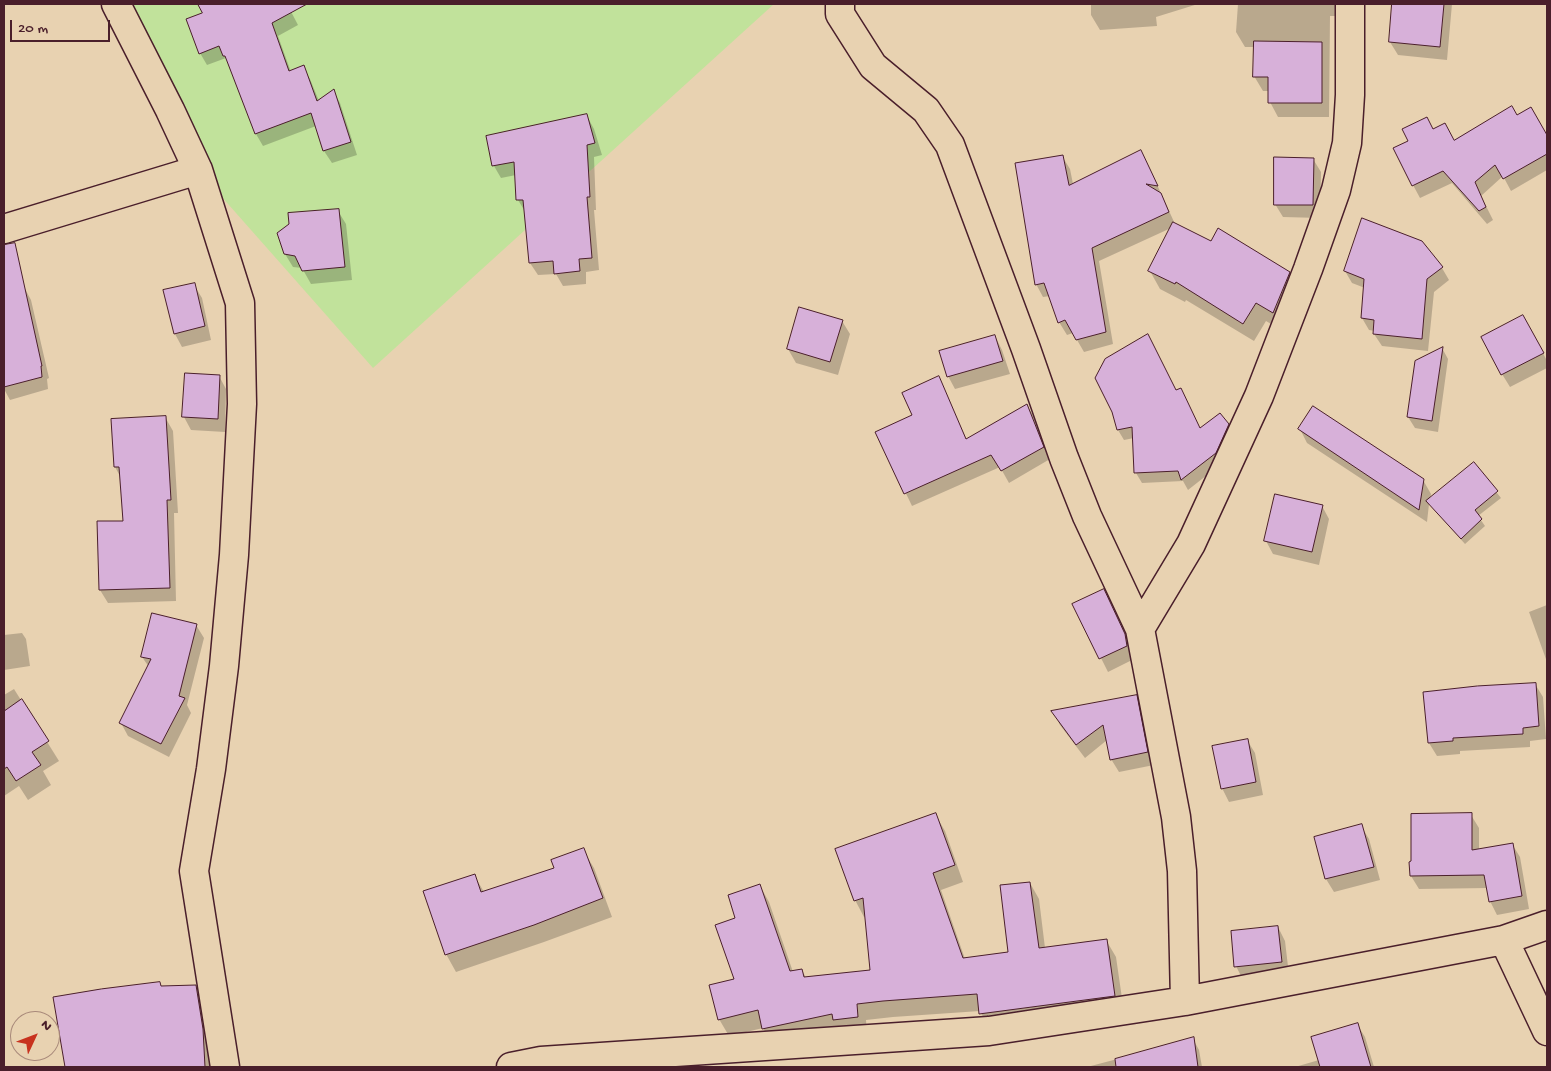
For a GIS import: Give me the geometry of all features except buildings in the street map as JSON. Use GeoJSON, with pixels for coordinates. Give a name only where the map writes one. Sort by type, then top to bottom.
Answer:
{"type":"FeatureCollection","features":[{"type":"Feature","properties":{"kind":"street"},"geometry":{"type":"LineString","coordinates":[[116,4],[198,170],[240,303],[242,404],[234,555],[224,666],[211,769],[194,871],[224,1067]]}},
{"type":"Feature","properties":{"kind":"street"},"geometry":{"type":"LineString","coordinates":[[840,4],[840,14],[872,66],[926,110],[950,145],[1064,458],[1088,516],[1140,629],[1176,817],[1182,871],[1186,1001]]}},
{"type":"Feature","properties":{"kind":"street"},"geometry":{"type":"LineString","coordinates":[[1140,629],[1191,544],[1259,396],[1308,270],[1336,190],[1347,143],[1350,95],[1350,4]]}},
{"type":"Feature","properties":{"kind":"street"},"geometry":{"type":"LineString","coordinates":[[4,229],[198,170]]}},
{"type":"Feature","properties":{"kind":"street"},"geometry":{"type":"LineString","coordinates":[[511,1067],[541,1062],[989,1031],[1186,1001],[1504,940],[1547,925]]}},
{"type":"Feature","properties":{"kind":"street"},"geometry":{"type":"LineString","coordinates":[[1504,940],[1547,1031]]}},
{"type":"Feature","properties":{"kind":"green space"},"geometry":{"type":"Polygon","coordinates":[[[116,4],[774,4],[373,368],[198,170],[116,4]]]}}]}
